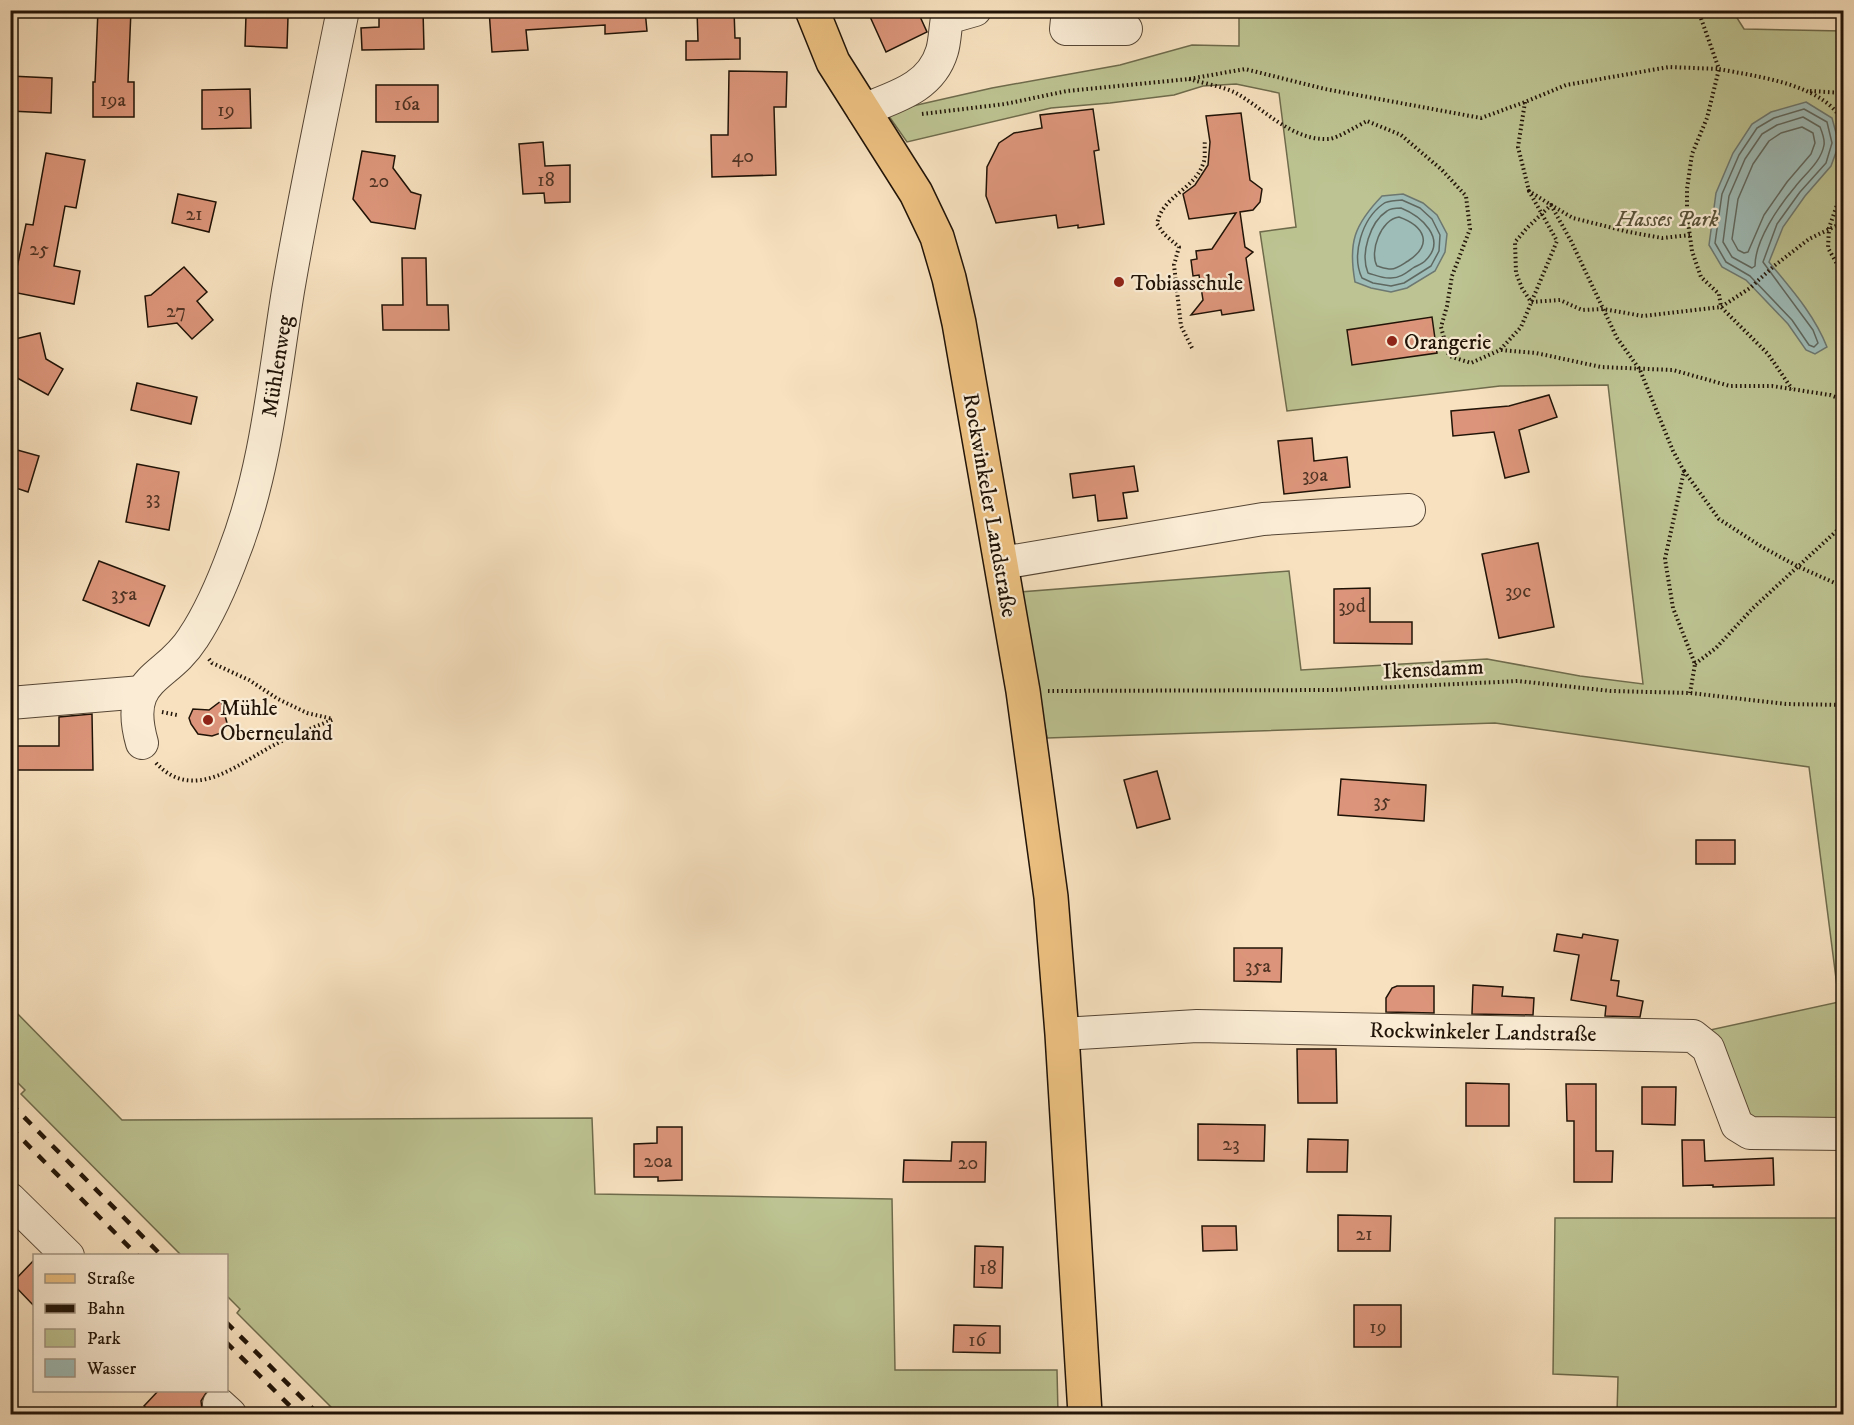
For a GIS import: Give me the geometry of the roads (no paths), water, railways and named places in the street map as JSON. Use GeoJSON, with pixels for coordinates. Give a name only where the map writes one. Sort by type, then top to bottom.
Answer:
{"type":"FeatureCollection","features":[{"type":"Feature","properties":{"kind":"main road","name":"Rockwinkeler Landstraße"},"geometry":{"type":"LineString","coordinates":[[812,10],[833,62],[916,193],[937,237],[959,323],[1023,691],[1051,897],[1062,1034],[1085,1414]]}},
{"type":"Feature","properties":{"kind":"street","name":"Mühlenweg"},"geometry":{"type":"LineString","coordinates":[[142,692],[149,682],[193,639],[218,593],[245,524],[260,464],[307,186],[343,10]]}},
{"type":"Feature","properties":{"kind":"street"},"geometry":{"type":"LineString","coordinates":[[863,110],[912,90],[932,73],[943,50],[946,18],[975,10]]}},
{"type":"Feature","properties":{"kind":"street"},"geometry":{"type":"LineString","coordinates":[[1068,10],[1066,29],[1125,29]]}},
{"type":"Feature","properties":{"kind":"street"},"geometry":{"type":"LineString","coordinates":[[1002,563],[1263,519],[1409,510]]}},
{"type":"Feature","properties":{"kind":"street"},"geometry":{"type":"LineString","coordinates":[[10,703],[142,692],[137,708],[136,724],[142,743]]}},
{"type":"Feature","properties":{"kind":"street","name":"Rockwinkeler Landstraße"},"geometry":{"type":"LineString","coordinates":[[1062,1034],[1197,1026],[1693,1036],[1708,1048],[1737,1125],[1750,1133],[1844,1134]]}},
{"type":"Feature","properties":{"kind":"street"},"geometry":{"type":"LineString","coordinates":[[10,1199],[66,1254]]}},
{"type":"Feature","properties":{"kind":"water"},"geometry":{"type":"Polygon","coordinates":[[[1806,102],[1832,118],[1839,144],[1831,166],[1805,196],[1783,227],[1769,262],[1801,302],[1822,335],[1827,347],[1815,354],[1806,350],[1788,324],[1746,280],[1722,267],[1709,245],[1716,193],[1733,153],[1752,124],[1771,112],[1806,102]]]}},
{"type":"Feature","properties":{"kind":"water"},"geometry":{"type":"Polygon","coordinates":[[[1403,194],[1423,203],[1437,215],[1447,234],[1445,252],[1435,271],[1407,288],[1391,292],[1355,282],[1352,256],[1355,235],[1359,226],[1382,196],[1403,194]]]}},
{"type":"Feature","properties":{"kind":"railway"},"geometry":{"type":"LineString","coordinates":[[10,1103],[160,1254]]}},
{"type":"Feature","properties":{"kind":"railway"},"geometry":{"type":"LineString","coordinates":[[10,1127],[136,1254]]}},
{"type":"Feature","properties":{"kind":"railway"},"geometry":{"type":"LineString","coordinates":[[228,1324],[318,1414]]}},
{"type":"Feature","properties":{"kind":"railway"},"geometry":{"type":"LineString","coordinates":[[228,1344],[298,1414]]}},
{"type":"Feature","properties":{"kind":"place","name":"Tobiasschule"},"geometry":{"type":"Point","coordinates":[1119,282]}},
{"type":"Feature","properties":{"kind":"place","name":"Orangerie"},"geometry":{"type":"Point","coordinates":[1392,341]}},
{"type":"Feature","properties":{"kind":"place","name":"Mühle Oberneuland"},"geometry":{"type":"Point","coordinates":[208,720]}},
{"type":"Feature","properties":{"kind":"park label","name":"Hasses Park"},"geometry":{"type":"Point","coordinates":[1667,218]}}]}
